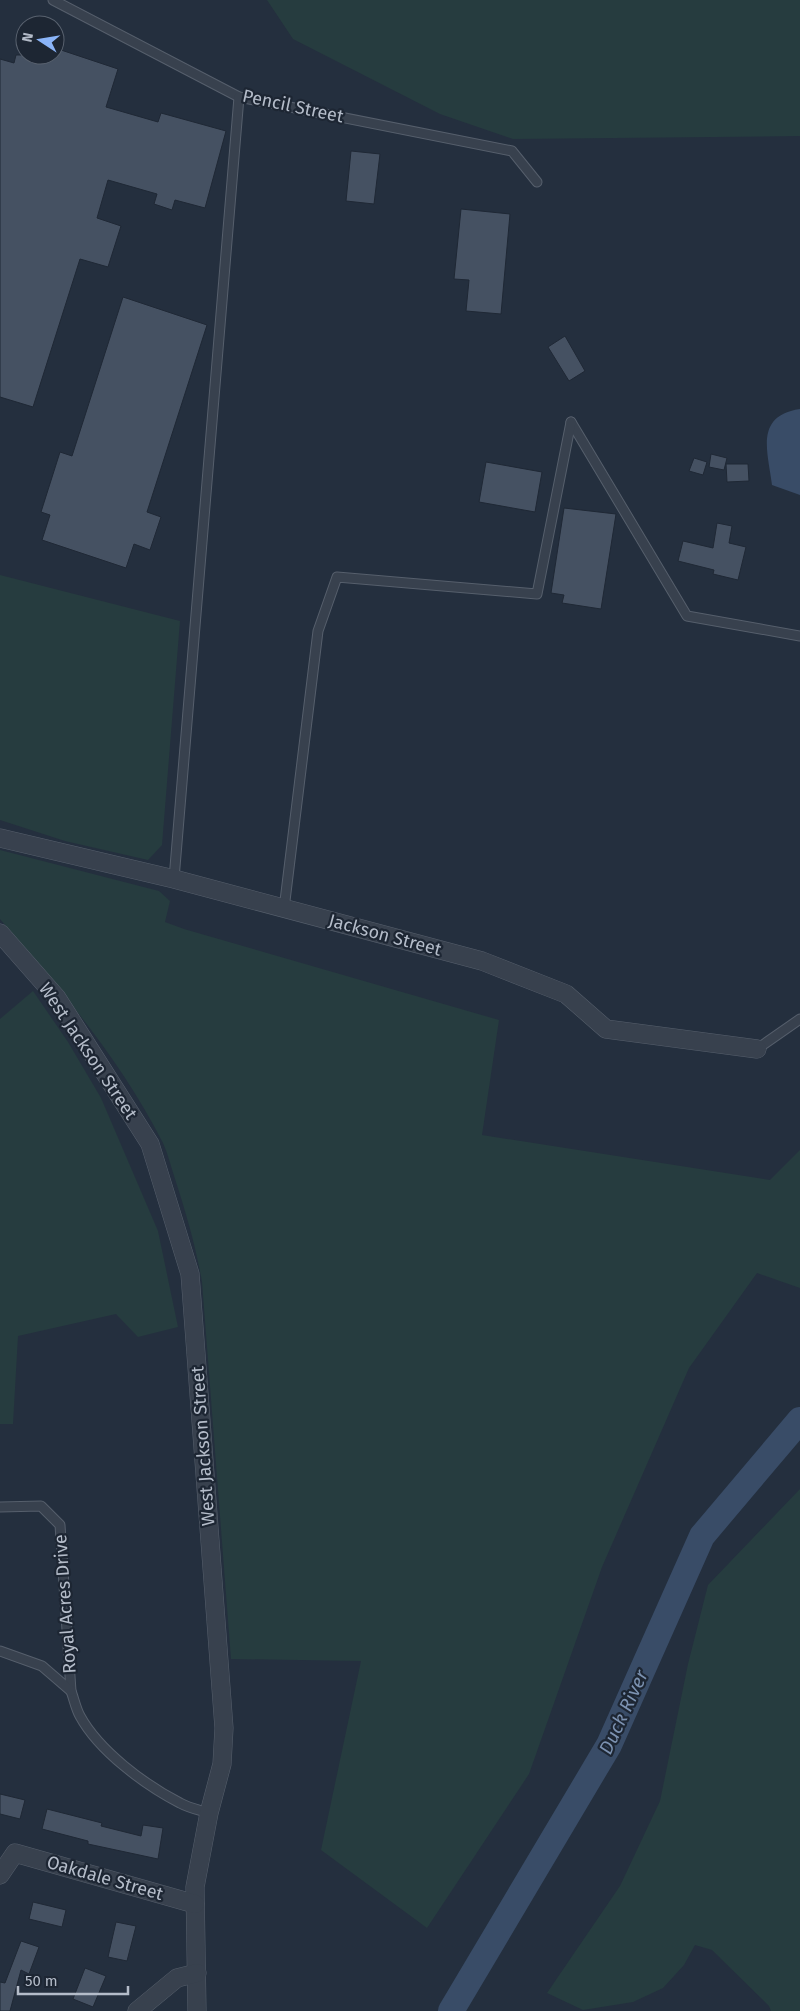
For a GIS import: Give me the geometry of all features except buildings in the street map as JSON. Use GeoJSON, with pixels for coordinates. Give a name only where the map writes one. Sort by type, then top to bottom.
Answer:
{"type":"FeatureCollection","features":[{"type":"Feature","properties":{"kind":"street","name":"Jackson Street"},"geometry":{"type":"LineString","coordinates":[[0,838],[174,879],[482,961],[566,994],[606,1029],[757,1049]]}},
{"type":"Feature","properties":{"kind":"street","name":"West Jackson Street"},"geometry":{"type":"LineString","coordinates":[[0,933],[57,998],[150,1144],[190,1274],[224,1728],[222,1764],[209,1813],[196,1887],[197,2011]]}},
{"type":"Feature","properties":{"kind":"street","name":"Oakdale Street"},"geometry":{"type":"LineString","coordinates":[[0,1875],[8,1850],[195,1904]]}},
{"type":"Feature","properties":{"kind":"street"},"geometry":{"type":"LineString","coordinates":[[137,2011],[177,1978],[197,1973]]}},
{"type":"Feature","properties":{"kind":"lane","name":"Pencil Street"},"geometry":{"type":"LineString","coordinates":[[53,0],[239,97],[512,151],[537,182]]}},
{"type":"Feature","properties":{"kind":"lane"},"geometry":{"type":"LineString","coordinates":[[174,879],[239,97]]}},
{"type":"Feature","properties":{"kind":"lane"},"geometry":{"type":"LineString","coordinates":[[284,909],[318,631],[337,577],[537,594],[571,422],[687,616],[800,636]]}},
{"type":"Feature","properties":{"kind":"lane"},"geometry":{"type":"LineString","coordinates":[[757,1049],[800,1018]]}},
{"type":"Feature","properties":{"kind":"lane","name":"Royal Acres Drive"},"geometry":{"type":"LineString","coordinates":[[0,1507],[41,1506],[60,1525],[71,1691],[80,1715],[96,1740],[120,1762],[164,1794],[182,1804],[209,1813]]}},
{"type":"Feature","properties":{"kind":"lane","name":"Royal Acres Drive"},"geometry":{"type":"LineString","coordinates":[[0,1651],[42,1666],[71,1691]]}},
{"type":"Feature","properties":{"kind":"green space"},"geometry":{"type":"Polygon","coordinates":[[[267,0],[800,0],[800,136],[513,139],[440,114],[293,39],[267,0]]]}},
{"type":"Feature","properties":{"kind":"green space"},"geometry":{"type":"Polygon","coordinates":[[[0,575],[180,621],[162,845],[148,860],[65,841],[0,820],[0,575]]]}},
{"type":"Feature","properties":{"kind":"green space"},"geometry":{"type":"Polygon","coordinates":[[[0,850],[159,891],[170,901],[165,922],[184,929],[499,1020],[482,1135],[770,1180],[800,1150],[800,1288],[757,1273],[689,1368],[602,1567],[529,1774],[427,1928],[321,1850],[361,1661],[231,1659],[202,1282],[187,1217],[163,1143],[128,1083],[109,1054],[67,999],[0,919],[0,850]]]}},
{"type":"Feature","properties":{"kind":"green space"},"geometry":{"type":"Polygon","coordinates":[[[33,991],[68,1042],[101,1098],[158,1231],[178,1327],[138,1337],[116,1314],[18,1336],[13,1424],[0,1424],[0,1019],[33,991]]]}},
{"type":"Feature","properties":{"kind":"green space"},"geometry":{"type":"Polygon","coordinates":[[[800,1489],[800,2011],[771,2011],[769,2006],[712,1950],[695,1945],[684,1965],[663,1988],[633,2002],[583,2010],[547,1993],[620,1886],[660,1801],[688,1664],[708,1585],[800,1489]]]}},
{"type":"Feature","properties":{"kind":"water"},"geometry":{"type":"Polygon","coordinates":[[[800,409],[800,495],[772,485],[767,437],[770,427],[776,419],[785,413],[800,409]]]}},
{"type":"Feature","properties":{"kind":"waterway","name":"Duck River"},"geometry":{"type":"LineString","coordinates":[[451,2011],[609,1745],[702,1536],[800,1420]]}}]}
